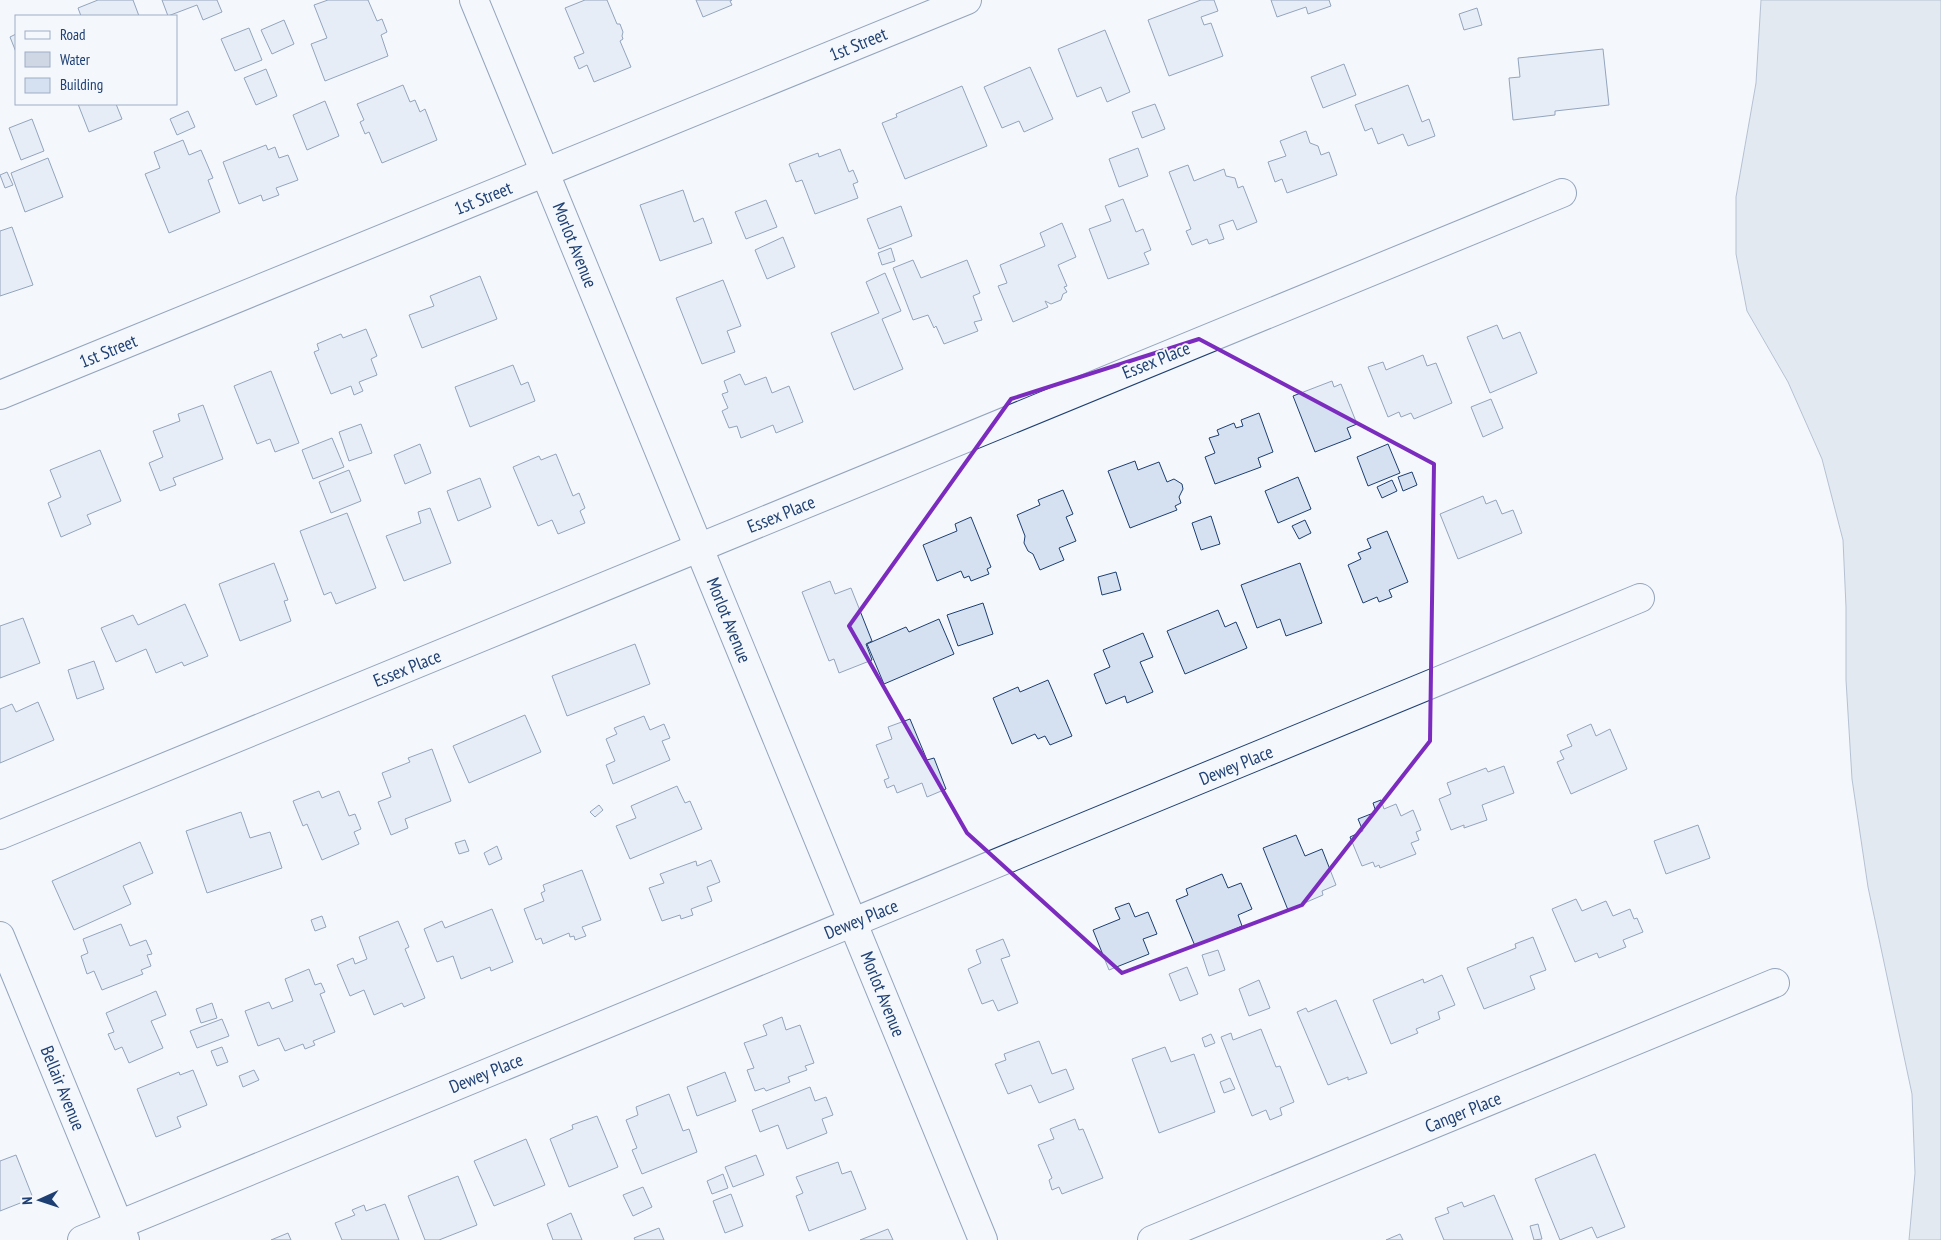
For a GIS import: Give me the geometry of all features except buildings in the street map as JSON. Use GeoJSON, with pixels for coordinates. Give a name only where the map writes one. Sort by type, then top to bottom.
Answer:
{"type":"FeatureCollection","features":[{"type":"Feature","properties":{"kind":"street","name":"Morlot Avenue"},"geometry":{"type":"LineString","coordinates":[[474,0],[983,1240]]}},
{"type":"Feature","properties":{"kind":"street","name":"1st Street"},"geometry":{"type":"LineString","coordinates":[[0,395],[967,0]]}},
{"type":"Feature","properties":{"kind":"street","name":"Essex Place"},"geometry":{"type":"LineString","coordinates":[[0,836],[1562,193]]}},
{"type":"Feature","properties":{"kind":"street","name":"Dewey Place"},"geometry":{"type":"LineString","coordinates":[[82,1240],[122,1232],[854,922],[1640,598]]}},
{"type":"Feature","properties":{"kind":"street","name":"Bellair Avenue"},"geometry":{"type":"LineString","coordinates":[[0,936],[122,1232]]}},
{"type":"Feature","properties":{"kind":"street","name":"Canger Place"},"geometry":{"type":"LineString","coordinates":[[1152,1240],[1775,983]]}},
{"type":"Feature","properties":{"kind":"highlighted area"},"geometry":{"type":"Polygon","coordinates":[[[1199,339],[1434,464],[1430,741],[1302,905],[1122,973],[967,833],[849,626],[1011,399],[1199,339]]]}},
{"type":"Feature","properties":{"kind":"water"},"geometry":{"type":"Polygon","coordinates":[[[1761,0],[1941,0],[1941,1240],[1909,1240],[1915,1173],[1912,1094],[1868,887],[1852,779],[1846,680],[1846,607],[1843,540],[1822,459],[1788,382],[1747,311],[1736,254],[1736,197],[1756,83],[1761,0]]]}}]}
